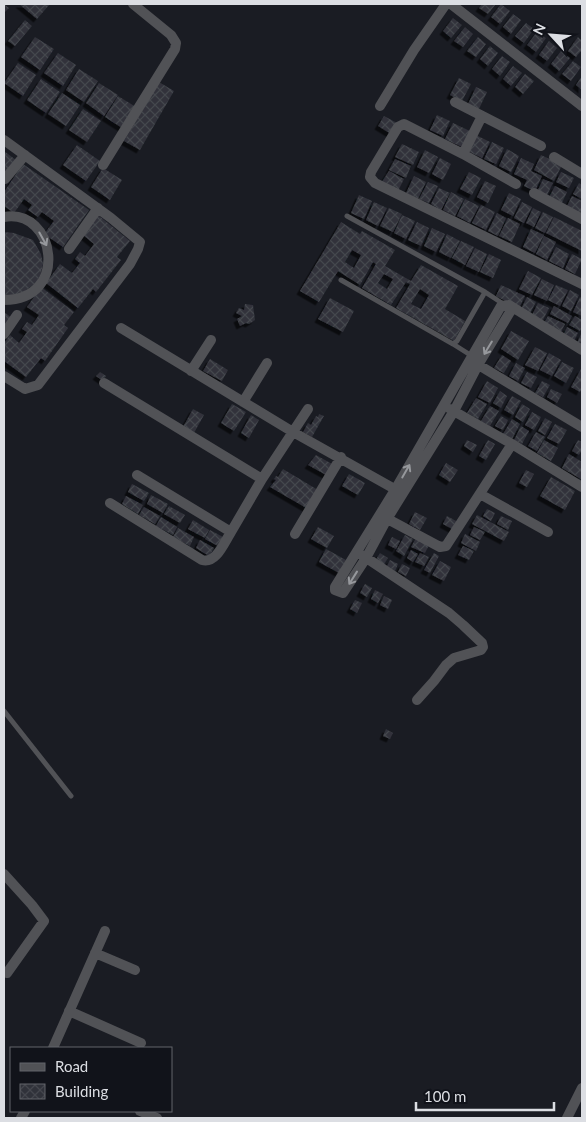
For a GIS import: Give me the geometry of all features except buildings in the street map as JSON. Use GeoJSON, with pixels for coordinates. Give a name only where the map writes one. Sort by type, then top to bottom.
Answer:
{"type":"FeatureCollection","features":[{"type":"Feature","properties":{"kind":"street"},"geometry":{"type":"LineString","coordinates":[[103,166],[175,49],[176,43],[171,35],[133,4]]}},
{"type":"Feature","properties":{"kind":"street"},"geometry":{"type":"LineString","coordinates":[[380,106],[414,50],[446,4]]}},
{"type":"Feature","properties":{"kind":"street"},"geometry":{"type":"LineString","coordinates":[[451,4],[582,106]]}},
{"type":"Feature","properties":{"kind":"street"},"geometry":{"type":"LineString","coordinates":[[455,102],[541,146]]}},
{"type":"Feature","properties":{"kind":"street"},"geometry":{"type":"LineString","coordinates":[[463,154],[482,116]]}},
{"type":"Feature","properties":{"kind":"street"},"geometry":{"type":"LineString","coordinates":[[516,184],[404,124],[398,126],[371,172],[370,177],[374,183],[582,284]]}},
{"type":"Feature","properties":{"kind":"street"},"geometry":{"type":"LineString","coordinates":[[4,140],[98,208],[140,242],[130,264],[38,385],[25,389],[4,376]]}},
{"type":"Feature","properties":{"kind":"street"},"geometry":{"type":"LineString","coordinates":[[5,179],[25,155]]}},
{"type":"Feature","properties":{"kind":"street"},"geometry":{"type":"LineString","coordinates":[[554,157],[582,174]]}},
{"type":"Feature","properties":{"kind":"street"},"geometry":{"type":"LineString","coordinates":[[534,193],[582,219]]}},
{"type":"Feature","properties":{"kind":"street"},"geometry":{"type":"LineString","coordinates":[[70,249],[98,208]]}},
{"type":"Feature","properties":{"kind":"street"},"geometry":{"type":"LineString","coordinates":[[4,217],[21,218],[33,225],[43,235],[48,248],[49,261],[46,274],[39,286],[28,295],[15,300],[4,300]]}},
{"type":"Feature","properties":{"kind":"street"},"geometry":{"type":"LineString","coordinates":[[400,491],[444,405],[505,306],[582,350]]}},
{"type":"Feature","properties":{"kind":"street"},"geometry":{"type":"LineString","coordinates":[[4,334],[17,315]]}},
{"type":"Feature","properties":{"kind":"street"},"geometry":{"type":"LineString","coordinates":[[121,328],[293,432],[400,491]]}},
{"type":"Feature","properties":{"kind":"street"},"geometry":{"type":"LineString","coordinates":[[191,371],[211,340]]}},
{"type":"Feature","properties":{"kind":"street"},"geometry":{"type":"LineString","coordinates":[[383,516],[366,558],[343,593],[335,590],[357,551],[454,412],[473,360]]}},
{"type":"Feature","properties":{"kind":"street"},"geometry":{"type":"LineString","coordinates":[[473,360],[582,428]]}},
{"type":"Feature","properties":{"kind":"street"},"geometry":{"type":"LineString","coordinates":[[243,402],[267,364]]}},
{"type":"Feature","properties":{"kind":"street"},"geometry":{"type":"LineString","coordinates":[[104,383],[262,479]]}},
{"type":"Feature","properties":{"kind":"street"},"geometry":{"type":"LineString","coordinates":[[444,405],[582,487]]}},
{"type":"Feature","properties":{"kind":"street"},"geometry":{"type":"LineString","coordinates":[[110,503],[206,562],[213,559],[308,409]]}},
{"type":"Feature","properties":{"kind":"street"},"geometry":{"type":"LineString","coordinates":[[383,516],[443,548],[448,544],[512,444]]}},
{"type":"Feature","properties":{"kind":"street"},"geometry":{"type":"LineString","coordinates":[[295,534],[341,457]]}},
{"type":"Feature","properties":{"kind":"street"},"geometry":{"type":"LineString","coordinates":[[137,475],[230,532]]}},
{"type":"Feature","properties":{"kind":"street"},"geometry":{"type":"LineString","coordinates":[[480,494],[548,532]]}},
{"type":"Feature","properties":{"kind":"street"},"geometry":{"type":"LineString","coordinates":[[357,551],[463,625],[482,643],[483,647],[481,650],[450,661],[417,700]]}},
{"type":"Feature","properties":{"kind":"street"},"geometry":{"type":"LineString","coordinates":[[4,874],[44,921],[7,973],[4,972]]}},
{"type":"Feature","properties":{"kind":"street"},"geometry":{"type":"LineString","coordinates":[[52,1047],[105,931]]}},
{"type":"Feature","properties":{"kind":"street"},"geometry":{"type":"LineString","coordinates":[[95,953],[134,970]]}},
{"type":"Feature","properties":{"kind":"street"},"geometry":{"type":"LineString","coordinates":[[69,1011],[141,1043]]}},
{"type":"Feature","properties":{"kind":"street"},"geometry":{"type":"LineString","coordinates":[[567,1118],[582,1088]]}},
{"type":"Feature","properties":{"kind":"street"},"geometry":{"type":"LineString","coordinates":[[142,1112],[157,1118]]}},
{"type":"Feature","properties":{"kind":"lane"},"geometry":{"type":"LineString","coordinates":[[346,216],[485,292],[505,306]]}},
{"type":"Feature","properties":{"kind":"lane"},"geometry":{"type":"LineString","coordinates":[[341,280],[453,344],[473,360]]}},
{"type":"Feature","properties":{"kind":"lane"},"geometry":{"type":"LineString","coordinates":[[453,344],[456,342],[485,292]]}},
{"type":"Feature","properties":{"kind":"lane"},"geometry":{"type":"LineString","coordinates":[[4,711],[71,796]]}}]}
